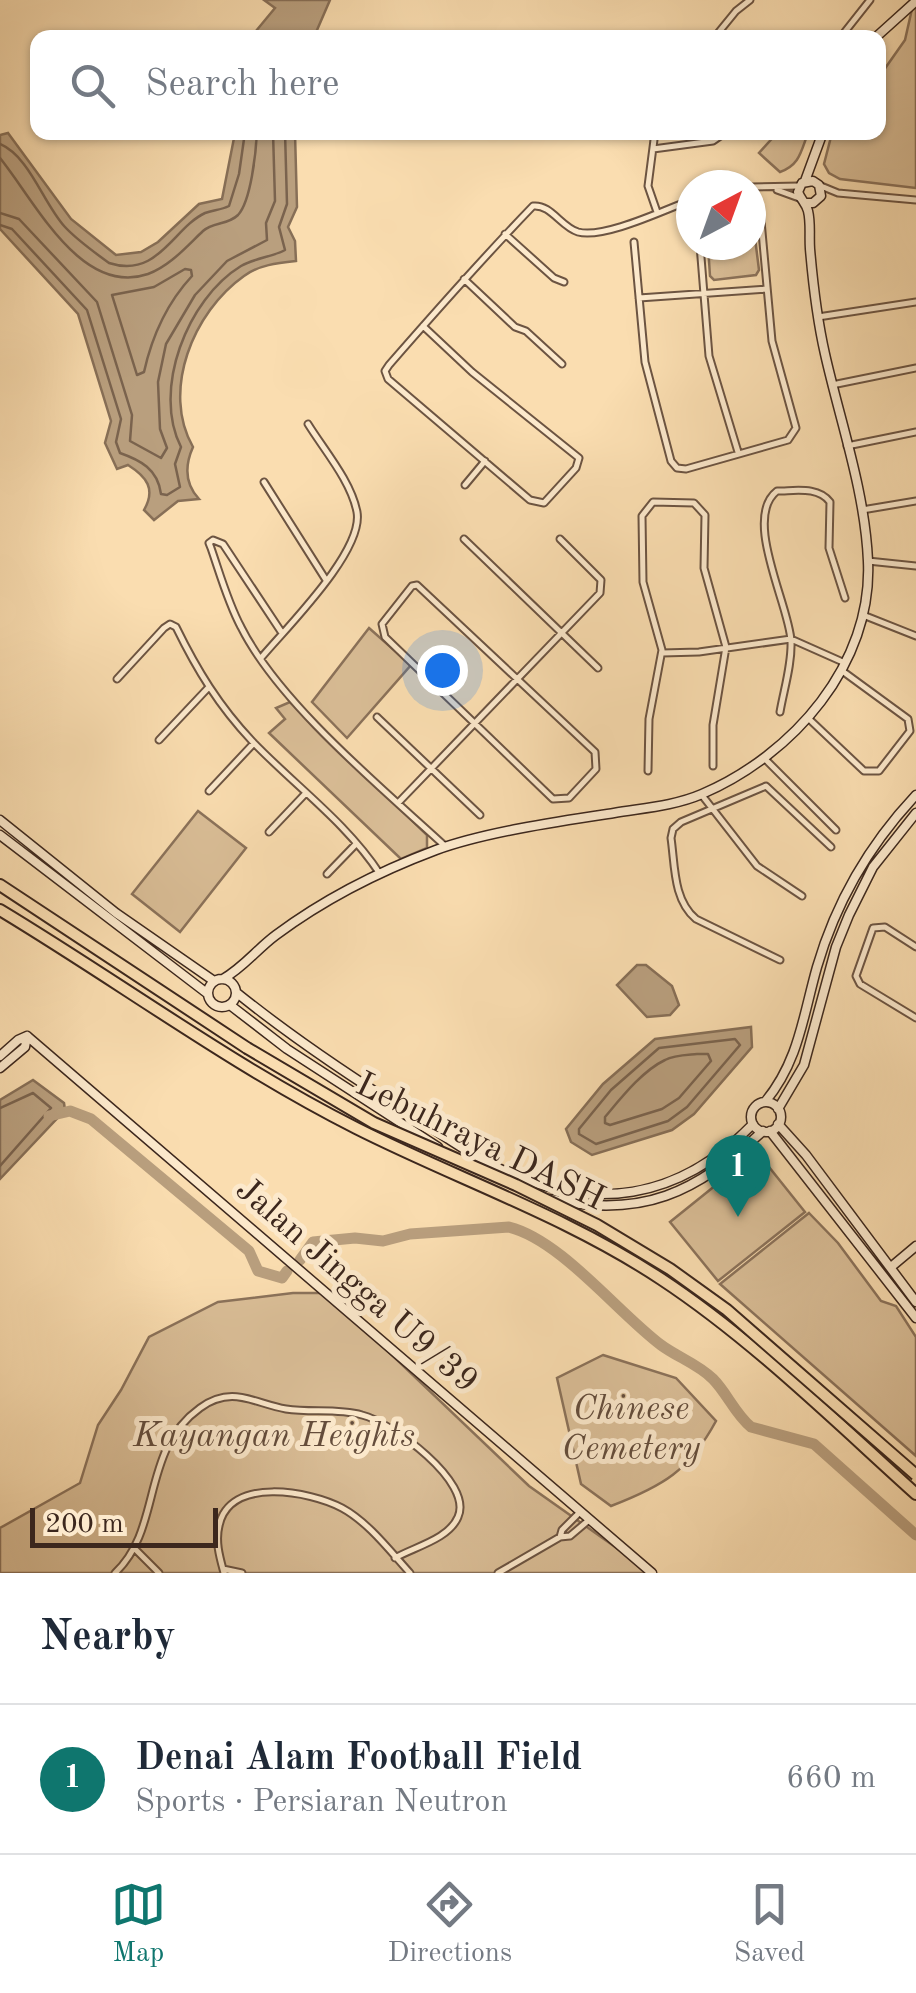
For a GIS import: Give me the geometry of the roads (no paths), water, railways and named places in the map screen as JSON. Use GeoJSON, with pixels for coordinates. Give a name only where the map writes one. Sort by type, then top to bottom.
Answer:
{"type":"FeatureCollection","features":[{"type":"Feature","properties":{"kind":"highway","name":"Lebuhraya DASH"},"geometry":{"type":"LineString","coordinates":[[0,886],[247,1048],[374,1123],[565,1209],[670,1269],[727,1310],[916,1474]]}},
{"type":"Feature","properties":{"kind":"highway","name":"Lebuhraya DASH"},"geometry":{"type":"LineString","coordinates":[[0,910],[354,1127],[613,1248],[721,1324],[916,1494]]}},
{"type":"Feature","properties":{"kind":"street"},"geometry":{"type":"LineString","coordinates":[[721,30],[750,0]]}},
{"type":"Feature","properties":{"kind":"street"},"geometry":{"type":"LineString","coordinates":[[846,30],[870,0]]}},
{"type":"Feature","properties":{"kind":"street"},"geometry":{"type":"LineString","coordinates":[[883,30],[916,1]]}},
{"type":"Feature","properties":{"kind":"street"},"geometry":{"type":"LineString","coordinates":[[654,140],[648,186],[657,212]]}},
{"type":"Feature","properties":{"kind":"street"},"geometry":{"type":"LineString","coordinates":[[653,149],[714,140]]}},
{"type":"Feature","properties":{"kind":"street"},"geometry":{"type":"LineString","coordinates":[[208,994],[219,980],[240,969],[272,938],[380,874],[446,846],[676,803],[702,794],[739,776],[808,718],[843,667],[863,615],[868,561],[862,510],[818,317],[810,214],[802,200],[802,183],[820,140]]}},
{"type":"Feature","properties":{"kind":"street"},"geometry":{"type":"LineString","coordinates":[[810,214],[818,200],[814,160]]}},
{"type":"Feature","properties":{"kind":"street"},"geometry":{"type":"LineString","coordinates":[[766,189],[818,184],[838,193],[916,200]]}},
{"type":"Feature","properties":{"kind":"street"},"geometry":{"type":"LineString","coordinates":[[774,189],[802,200],[818,200],[838,193]]}},
{"type":"Feature","properties":{"kind":"street"},"geometry":{"type":"LineString","coordinates":[[424,326],[472,372],[575,453],[578,463],[548,500],[535,503],[485,461],[392,382],[386,375],[389,366],[464,278],[538,204],[569,229],[588,234],[676,205]]}},
{"type":"Feature","properties":{"kind":"street"},"geometry":{"type":"LineString","coordinates":[[506,234],[554,278],[564,282]]}},
{"type":"Feature","properties":{"kind":"street"},"geometry":{"type":"LineString","coordinates":[[634,242],[646,369],[671,461],[676,468],[686,470],[788,440],[795,433],[796,424],[772,342],[764,260]]}},
{"type":"Feature","properties":{"kind":"street"},"geometry":{"type":"LineString","coordinates":[[701,260],[709,356],[738,453]]}},
{"type":"Feature","properties":{"kind":"street"},"geometry":{"type":"LineString","coordinates":[[464,278],[515,327],[526,331],[562,364]]}},
{"type":"Feature","properties":{"kind":"street"},"geometry":{"type":"LineString","coordinates":[[639,298],[766,289]]}},
{"type":"Feature","properties":{"kind":"street"},"geometry":{"type":"LineString","coordinates":[[818,317],[916,302]]}},
{"type":"Feature","properties":{"kind":"street"},"geometry":{"type":"LineString","coordinates":[[832,386],[916,368]]}},
{"type":"Feature","properties":{"kind":"street"},"geometry":{"type":"LineString","coordinates":[[261,658],[354,540],[358,517],[346,486],[308,424]]}},
{"type":"Feature","properties":{"kind":"street"},"geometry":{"type":"LineString","coordinates":[[846,446],[916,432]]}},
{"type":"Feature","properties":{"kind":"street"},"geometry":{"type":"LineString","coordinates":[[465,485],[485,461]]}},
{"type":"Feature","properties":{"kind":"street"},"geometry":{"type":"LineString","coordinates":[[264,482],[326,580]]}},
{"type":"Feature","properties":{"kind":"street"},"geometry":{"type":"LineString","coordinates":[[780,712],[792,639],[766,550],[766,505],[777,491],[816,492],[830,502],[829,548],[845,598]]}},
{"type":"Feature","properties":{"kind":"street"},"geometry":{"type":"LineString","coordinates":[[862,510],[916,501]]}},
{"type":"Feature","properties":{"kind":"street"},"geometry":{"type":"LineString","coordinates":[[648,771],[649,719],[662,653],[644,582],[642,516],[653,502],[694,503],[704,511],[704,568],[726,647],[714,725],[713,766]]}},
{"type":"Feature","properties":{"kind":"street"},"geometry":{"type":"LineString","coordinates":[[464,539],[598,668]]}},
{"type":"Feature","properties":{"kind":"street"},"geometry":{"type":"LineString","coordinates":[[398,803],[600,594],[598,577],[560,539]]}},
{"type":"Feature","properties":{"kind":"street"},"geometry":{"type":"LineString","coordinates":[[282,632],[223,544],[213,540],[209,543],[240,626],[261,658],[291,696],[446,846]]}},
{"type":"Feature","properties":{"kind":"street"},"geometry":{"type":"LineString","coordinates":[[868,561],[916,566]]}},
{"type":"Feature","properties":{"kind":"street"},"geometry":{"type":"LineString","coordinates":[[412,586],[422,586],[518,678],[595,752],[598,765],[564,800],[553,798],[385,637],[382,624],[412,586]]}},
{"type":"Feature","properties":{"kind":"street"},"geometry":{"type":"LineString","coordinates":[[863,615],[916,636]]}},
{"type":"Feature","properties":{"kind":"street"},"geometry":{"type":"LineString","coordinates":[[117,679],[164,628],[170,624],[176,627],[208,688],[254,743],[356,844],[380,874]]}},
{"type":"Feature","properties":{"kind":"street"},"geometry":{"type":"LineString","coordinates":[[662,653],[792,639],[843,667],[908,719],[910,731],[880,771],[864,771],[808,718]]}},
{"type":"Feature","properties":{"kind":"street"},"geometry":{"type":"LineString","coordinates":[[159,740],[208,688]]}},
{"type":"Feature","properties":{"kind":"street"},"geometry":{"type":"LineString","coordinates":[[377,717],[480,815]]}},
{"type":"Feature","properties":{"kind":"street"},"geometry":{"type":"LineString","coordinates":[[210,791],[254,743]]}},
{"type":"Feature","properties":{"kind":"street"},"geometry":{"type":"LineString","coordinates":[[764,758],[836,830]]}},
{"type":"Feature","properties":{"kind":"street"},"geometry":{"type":"LineString","coordinates":[[780,960],[685,909],[671,838],[675,826],[759,787],[774,790],[831,847]]}},
{"type":"Feature","properties":{"kind":"street"},"geometry":{"type":"LineString","coordinates":[[270,832],[306,794]]}},
{"type":"Feature","properties":{"kind":"street"},"geometry":{"type":"LineString","coordinates":[[702,794],[758,866],[802,896]]}},
{"type":"Feature","properties":{"kind":"street"},"geometry":{"type":"LineString","coordinates":[[0,820],[116,913],[236,990],[294,1038],[460,1147],[499,1168],[559,1189],[607,1194],[648,1190],[676,1180],[717,1158],[752,1124],[753,1110],[765,1102],[794,1058],[817,967],[841,903],[890,822],[916,794]]}},
{"type":"Feature","properties":{"kind":"street"},"geometry":{"type":"LineString","coordinates":[[916,813],[874,867],[849,916],[836,948],[804,1065],[778,1108],[778,1124],[880,1251],[916,1318]]}},
{"type":"Feature","properties":{"kind":"street"},"geometry":{"type":"LineString","coordinates":[[0,835],[208,994],[216,1006],[230,1005],[287,1049],[452,1157],[530,1194],[601,1206],[655,1200],[696,1184],[778,1124]]}},
{"type":"Feature","properties":{"kind":"street"},"geometry":{"type":"LineString","coordinates":[[327,874],[356,844]]}},
{"type":"Feature","properties":{"kind":"street"},"geometry":{"type":"LineString","coordinates":[[916,948],[886,926],[873,928],[856,976],[860,984],[916,1018]]}},
{"type":"Feature","properties":{"kind":"street"},"geometry":{"type":"LineString","coordinates":[[230,1005],[240,969]]}},
{"type":"Feature","properties":{"kind":"street"},"geometry":{"type":"LineString","coordinates":[[0,1056],[28,1036]]}},
{"type":"Feature","properties":{"kind":"street"},"geometry":{"type":"LineString","coordinates":[[0,1068],[24,1047],[28,1036]]}},
{"type":"Feature","properties":{"kind":"street","name":"Jalan Jingga U9/39"},"geometry":{"type":"LineString","coordinates":[[28,1036],[652,1573]]}},
{"type":"Feature","properties":{"kind":"street"},"geometry":{"type":"LineString","coordinates":[[765,1102],[778,1108]]}},
{"type":"Feature","properties":{"kind":"street"},"geometry":{"type":"LineString","coordinates":[[752,1124],[766,1131],[902,1281],[916,1302]]}},
{"type":"Feature","properties":{"kind":"street"},"geometry":{"type":"LineString","coordinates":[[888,1270],[916,1246]]}},
{"type":"Feature","properties":{"kind":"street"},"geometry":{"type":"LineString","coordinates":[[880,1251],[900,1259]]}},
{"type":"Feature","properties":{"kind":"street"},"geometry":{"type":"LineString","coordinates":[[900,1259],[902,1281]]}},
{"type":"Feature","properties":{"kind":"street"},"geometry":{"type":"LineString","coordinates":[[115,1573],[134,1549],[155,1473],[176,1433],[199,1408],[238,1394],[291,1410],[346,1412],[374,1418],[404,1436],[454,1485],[461,1502],[456,1522],[439,1536],[395,1558]]}},
{"type":"Feature","properties":{"kind":"street"},"geometry":{"type":"LineString","coordinates":[[242,1573],[223,1571],[218,1537],[223,1515],[245,1497],[298,1492],[344,1508],[410,1573]]}},
{"type":"Feature","properties":{"kind":"street"},"geometry":{"type":"LineString","coordinates":[[560,1537],[580,1512]]}},
{"type":"Feature","properties":{"kind":"street"},"geometry":{"type":"LineString","coordinates":[[498,1573],[560,1537],[570,1536],[589,1520]]}},
{"type":"Feature","properties":{"kind":"street"},"geometry":{"type":"LineString","coordinates":[[134,1549],[158,1573]]}},
{"type":"Feature","properties":{"kind":"water"},"geometry":{"type":"Polygon","coordinates":[[[264,0],[330,0],[317,30],[257,30],[275,8],[264,0]]]}},
{"type":"Feature","properties":{"kind":"water"},"geometry":{"type":"Polygon","coordinates":[[[8,133],[71,219],[116,255],[141,252],[158,242],[199,204],[222,199],[234,140],[295,140],[297,207],[288,227],[295,241],[296,261],[262,267],[226,291],[197,331],[187,354],[180,402],[193,447],[188,480],[199,499],[178,501],[154,520],[144,510],[149,496],[145,479],[128,465],[117,469],[105,443],[111,421],[78,314],[0,229],[0,135],[8,133]]]}},
{"type":"Feature","properties":{"kind":"water"},"geometry":{"type":"Polygon","coordinates":[[[637,965],[646,965],[672,986],[679,1005],[670,1015],[647,1017],[617,985],[637,965]]]}},
{"type":"Feature","properties":{"kind":"water"},"geometry":{"type":"Polygon","coordinates":[[[751,1027],[752,1047],[694,1114],[672,1130],[592,1155],[571,1142],[566,1129],[603,1084],[655,1039],[751,1027]]]}},
{"type":"Feature","properties":{"kind":"water"},"geometry":{"type":"Polygon","coordinates":[[[33,1080],[64,1103],[65,1110],[0,1179],[0,1100],[33,1080]]]}},
{"type":"Feature","properties":{"kind":"waterway"},"geometry":{"type":"LineString","coordinates":[[49,1116],[70,1111],[91,1119],[249,1251],[258,1271],[282,1278],[287,1271]]}},
{"type":"Feature","properties":{"kind":"waterway"},"geometry":{"type":"LineString","coordinates":[[300,1260],[313,1242],[355,1238],[383,1241],[410,1234],[509,1227],[529,1234],[568,1261],[661,1345],[707,1374],[751,1427],[814,1444],[916,1535]]}},
{"type":"Feature","properties":{"kind":"place","name":"Denai Alam Football Field"},"geometry":{"type":"Point","coordinates":[738,1217]}},
{"type":"Feature","properties":{"kind":"park label","name":"Chinese Cemetery"},"geometry":{"type":"Point","coordinates":[631,1427]}},
{"type":"Feature","properties":{"kind":"park label","name":"Kayangan Heights"},"geometry":{"type":"Point","coordinates":[274,1434]}}]}
